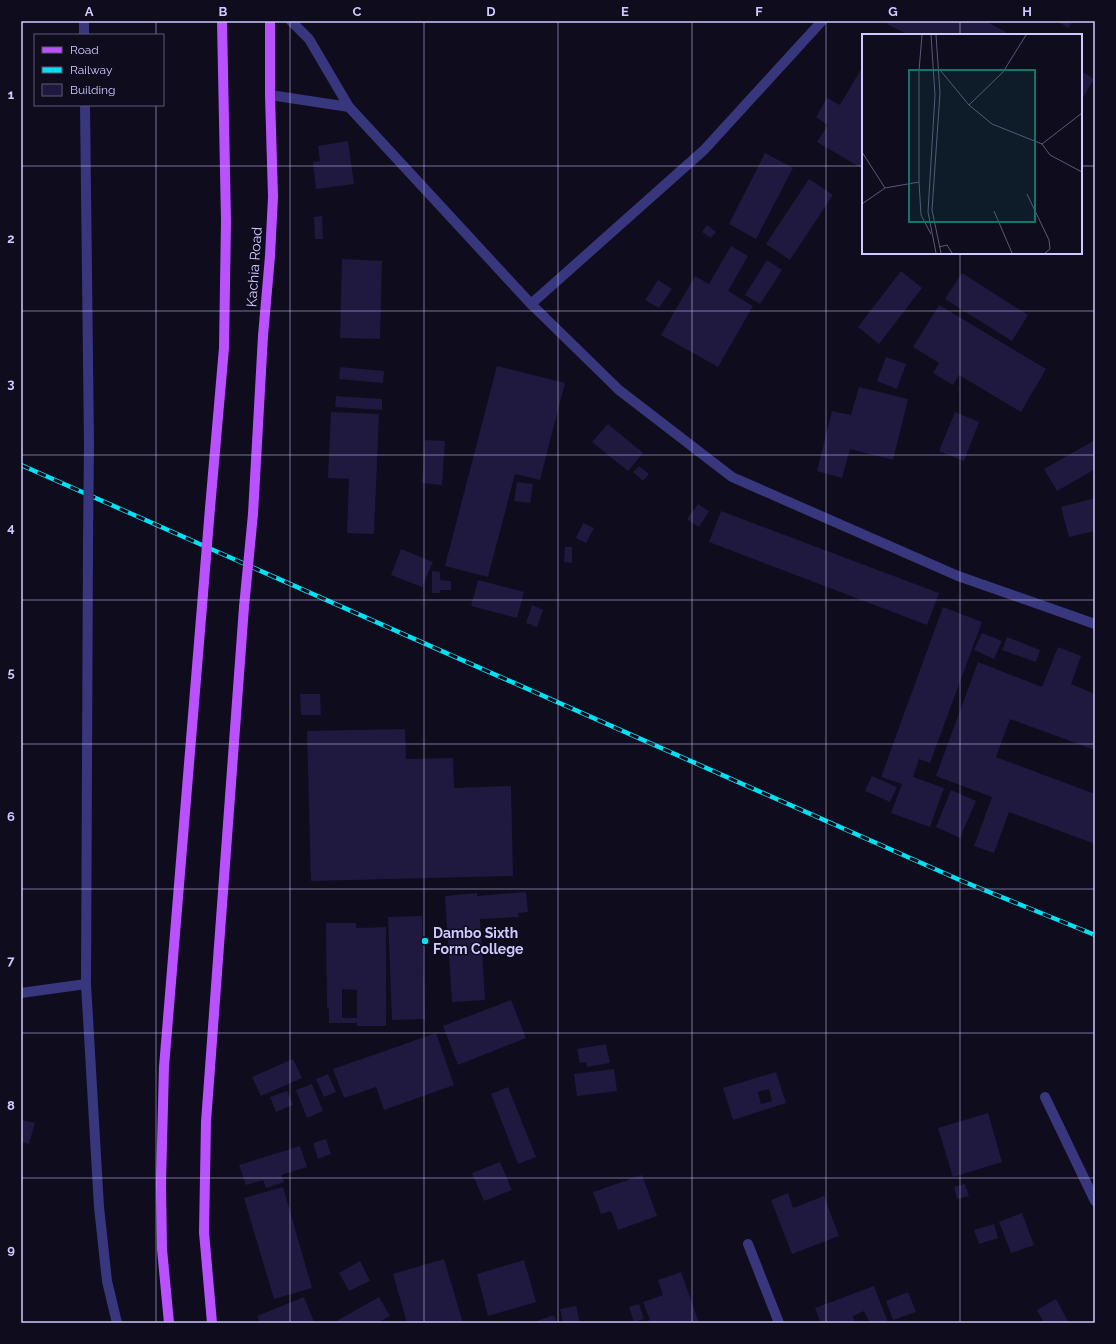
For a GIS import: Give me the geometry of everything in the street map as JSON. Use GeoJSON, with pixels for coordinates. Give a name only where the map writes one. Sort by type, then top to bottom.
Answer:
{"type":"FeatureCollection","features":[{"type":"Feature","properties":{"kind":"main road","name":"Kachia Road"},"geometry":{"type":"LineString","coordinates":[[169,1323],[162,1249],[161,1183],[164,1067],[224,348],[226,221],[222,21]]}},
{"type":"Feature","properties":{"kind":"main road","name":"Kachia Road"},"geometry":{"type":"LineString","coordinates":[[212,1323],[204,1232],[206,1122],[244,606],[253,514],[263,336],[270,256],[273,197],[270,95],[270,21]]}},
{"type":"Feature","properties":{"kind":"street"},"geometry":{"type":"LineString","coordinates":[[84,21],[84,34]]}},
{"type":"Feature","properties":{"kind":"street"},"geometry":{"type":"LineString","coordinates":[[291,21],[309,39],[349,107],[531,304],[619,390],[732,477],[958,576],[1095,624]]}},
{"type":"Feature","properties":{"kind":"street"},"geometry":{"type":"LineString","coordinates":[[531,304],[704,150],[822,21]]}},
{"type":"Feature","properties":{"kind":"street"},"geometry":{"type":"LineString","coordinates":[[270,95],[349,107]]}},
{"type":"Feature","properties":{"kind":"street"},"geometry":{"type":"LineString","coordinates":[[85,106],[89,444],[86,984],[99,1207],[107,1281],[118,1323]]}},
{"type":"Feature","properties":{"kind":"street"},"geometry":{"type":"LineString","coordinates":[[21,994],[86,984]]}},
{"type":"Feature","properties":{"kind":"street"},"geometry":{"type":"LineString","coordinates":[[1045,1097],[1095,1201]]}},
{"type":"Feature","properties":{"kind":"street"},"geometry":{"type":"LineString","coordinates":[[748,1244],[778,1323]]}},
{"type":"Feature","properties":{"kind":"building"},"geometry":{"type":"Polygon","coordinates":[[[888,21],[985,21],[1006,32],[1005,34],[907,34],[887,24],[888,21]]]}},
{"type":"Feature","properties":{"kind":"building"},"geometry":{"type":"Polygon","coordinates":[[[1057,21],[1073,21],[1068,28],[1057,21]]]}},
{"type":"Feature","properties":{"kind":"building"},"geometry":{"type":"Polygon","coordinates":[[[862,68],[862,168],[817,142],[828,125],[816,117],[827,98],[840,105],[862,68]]]}},
{"type":"Feature","properties":{"kind":"building"},"geometry":{"type":"Polygon","coordinates":[[[1082,72],[1094,79],[1082,99],[1082,72]]]}},
{"type":"Feature","properties":{"kind":"building"},"geometry":{"type":"Polygon","coordinates":[[[348,141],[354,184],[316,189],[313,162],[320,161],[318,146],[348,141]]]}},
{"type":"Feature","properties":{"kind":"building"},"geometry":{"type":"Polygon","coordinates":[[[765,153],[793,168],[756,239],[729,224],[765,153]]]}},
{"type":"Feature","properties":{"kind":"building"},"geometry":{"type":"Polygon","coordinates":[[[809,179],[833,195],[790,260],[766,244],[809,179]]]}},
{"type":"Feature","properties":{"kind":"building"},"geometry":{"type":"Polygon","coordinates":[[[322,216],[323,239],[315,239],[314,217],[322,216]]]}},
{"type":"Feature","properties":{"kind":"building"},"geometry":{"type":"Polygon","coordinates":[[[707,225],[716,232],[711,238],[702,232],[707,225]]]}},
{"type":"Feature","properties":{"kind":"building"},"geometry":{"type":"Polygon","coordinates":[[[731,246],[748,256],[728,291],[753,306],[718,367],[661,335],[695,276],[709,284],[731,246]]]}},
{"type":"Feature","properties":{"kind":"building"},"geometry":{"type":"Polygon","coordinates":[[[342,259],[382,261],[380,339],[340,338],[342,259]]]}},
{"type":"Feature","properties":{"kind":"building"},"geometry":{"type":"Polygon","coordinates":[[[767,260],[782,270],[760,304],[745,295],[767,260]]]}},
{"type":"Feature","properties":{"kind":"building"},"geometry":{"type":"Polygon","coordinates":[[[901,271],[922,288],[879,344],[858,327],[901,271]]]}},
{"type":"Feature","properties":{"kind":"building"},"geometry":{"type":"Polygon","coordinates":[[[962,273],[1028,315],[1012,341],[945,299],[962,273]]]}},
{"type":"Feature","properties":{"kind":"building"},"geometry":{"type":"Polygon","coordinates":[[[658,280],[672,289],[659,308],[645,300],[658,280]]]}},
{"type":"Feature","properties":{"kind":"building"},"geometry":{"type":"Polygon","coordinates":[[[939,305],[1046,369],[1021,412],[959,375],[953,385],[933,373],[939,363],[913,347],[939,305]]]}},
{"type":"Feature","properties":{"kind":"building"},"geometry":{"type":"Polygon","coordinates":[[[886,357],[906,364],[897,389],[877,381],[886,357]]]}},
{"type":"Feature","properties":{"kind":"building"},"geometry":{"type":"Polygon","coordinates":[[[497,366],[565,383],[540,480],[515,474],[488,577],[445,566],[497,366]]]}},
{"type":"Feature","properties":{"kind":"building"},"geometry":{"type":"Polygon","coordinates":[[[340,367],[384,371],[383,383],[339,379],[340,367]]]}},
{"type":"Feature","properties":{"kind":"building"},"geometry":{"type":"Polygon","coordinates":[[[859,387],[908,399],[893,460],[850,449],[842,478],[817,471],[832,411],[851,415],[859,387]]]}},
{"type":"Feature","properties":{"kind":"building"},"geometry":{"type":"Polygon","coordinates":[[[336,396],[382,399],[382,410],[335,407],[336,396]]]}},
{"type":"Feature","properties":{"kind":"building"},"geometry":{"type":"Polygon","coordinates":[[[331,412],[379,414],[374,534],[347,533],[349,479],[328,478],[331,412]]]}},
{"type":"Feature","properties":{"kind":"building"},"geometry":{"type":"Polygon","coordinates":[[[955,412],[979,422],[964,461],[939,451],[955,412]]]}},
{"type":"Feature","properties":{"kind":"building"},"geometry":{"type":"Polygon","coordinates":[[[608,424],[643,453],[628,471],[592,442],[608,424]]]}},
{"type":"Feature","properties":{"kind":"building"},"geometry":{"type":"Polygon","coordinates":[[[425,440],[445,441],[442,485],[422,483],[425,440]]]}},
{"type":"Feature","properties":{"kind":"building"},"geometry":{"type":"Polygon","coordinates":[[[1095,440],[1095,469],[1057,491],[1044,469],[1095,440]]]}},
{"type":"Feature","properties":{"kind":"building"},"geometry":{"type":"Polygon","coordinates":[[[639,466],[649,474],[643,481],[633,472],[639,466]]]}},
{"type":"Feature","properties":{"kind":"building"},"geometry":{"type":"Polygon","coordinates":[[[517,482],[533,484],[530,503],[514,501],[517,482]]]}},
{"type":"Feature","properties":{"kind":"building"},"geometry":{"type":"Polygon","coordinates":[[[1095,498],[1095,531],[1069,537],[1061,507],[1095,498]]]}},
{"type":"Feature","properties":{"kind":"building"},"geometry":{"type":"Polygon","coordinates":[[[698,504],[709,511],[699,527],[687,519],[698,504]]]}},
{"type":"Feature","properties":{"kind":"building"},"geometry":{"type":"Polygon","coordinates":[[[721,511],[939,593],[927,625],[709,542],[721,511]]]}},
{"type":"Feature","properties":{"kind":"building"},"geometry":{"type":"Polygon","coordinates":[[[583,523],[594,528],[586,543],[576,538],[583,523]]]}},
{"type":"Feature","properties":{"kind":"building"},"geometry":{"type":"Polygon","coordinates":[[[565,547],[572,547],[572,563],[564,562],[565,547]]]}},
{"type":"Feature","properties":{"kind":"building"},"geometry":{"type":"Polygon","coordinates":[[[401,549],[433,562],[422,587],[391,575],[401,549]]]}},
{"type":"Feature","properties":{"kind":"building"},"geometry":{"type":"Polygon","coordinates":[[[432,571],[440,572],[440,580],[451,581],[451,590],[440,590],[440,593],[432,593],[432,571]]]}},
{"type":"Feature","properties":{"kind":"building"},"geometry":{"type":"Polygon","coordinates":[[[478,580],[524,592],[517,618],[471,606],[478,580]]]}},
{"type":"Feature","properties":{"kind":"building"},"geometry":{"type":"Polygon","coordinates":[[[532,605],[543,610],[537,627],[526,623],[532,605]]]}},
{"type":"Feature","properties":{"kind":"building"},"geometry":{"type":"Polygon","coordinates":[[[943,607],[982,622],[930,763],[919,759],[913,777],[944,788],[930,827],[891,813],[902,784],[881,777],[943,607]]]}},
{"type":"Feature","properties":{"kind":"building"},"geometry":{"type":"Polygon","coordinates":[[[982,633],[1002,641],[994,659],[974,650],[982,633]]]}},
{"type":"Feature","properties":{"kind":"building"},"geometry":{"type":"Polygon","coordinates":[[[1007,637],[1040,650],[1036,662],[1002,650],[1007,637]]]}},
{"type":"Feature","properties":{"kind":"building"},"geometry":{"type":"Polygon","coordinates":[[[1058,647],[1081,656],[1071,684],[1095,694],[1095,750],[1010,719],[996,757],[1095,794],[1095,844],[1009,812],[994,853],[974,846],[992,797],[936,776],[978,662],[1042,687],[1058,647]]]}},
{"type":"Feature","properties":{"kind":"building"},"geometry":{"type":"Polygon","coordinates":[[[300,694],[320,694],[321,715],[301,715],[300,694]]]}},
{"type":"Feature","properties":{"kind":"building"},"geometry":{"type":"Polygon","coordinates":[[[405,729],[406,759],[453,758],[454,788],[511,786],[513,876],[311,881],[307,731],[405,729]]]}},
{"type":"Feature","properties":{"kind":"building"},"geometry":{"type":"Polygon","coordinates":[[[872,776],[897,787],[890,802],[865,791],[872,776]]]}},
{"type":"Feature","properties":{"kind":"building"},"geometry":{"type":"Polygon","coordinates":[[[951,790],[976,801],[960,838],[936,827],[951,790]]]}},
{"type":"Feature","properties":{"kind":"building"},"geometry":{"type":"Polygon","coordinates":[[[526,892],[528,912],[518,913],[519,917],[480,919],[485,1000],[452,1002],[445,896],[477,893],[477,896],[526,892]]]}},
{"type":"Feature","properties":{"kind":"building"},"geometry":{"type":"Polygon","coordinates":[[[422,916],[425,1019],[392,1020],[388,917],[422,916]]]}},
{"type":"Feature","properties":{"kind":"building"},"geometry":{"type":"Polygon","coordinates":[[[326,923],[356,923],[356,928],[386,927],[386,1026],[357,1026],[357,1023],[329,1023],[329,1008],[327,1008],[326,923]],[[342,989],[342,1018],[357,1018],[357,990],[342,989]]]}},
{"type":"Feature","properties":{"kind":"building"},"geometry":{"type":"Polygon","coordinates":[[[511,1000],[526,1038],[458,1065],[443,1026],[511,1000]]]}},
{"type":"Feature","properties":{"kind":"building"},"geometry":{"type":"Polygon","coordinates":[[[436,1033],[454,1085],[384,1110],[376,1087],[344,1098],[333,1069],[436,1033]]]}},
{"type":"Feature","properties":{"kind":"building"},"geometry":{"type":"Polygon","coordinates":[[[606,1044],[610,1063],[587,1067],[586,1062],[580,1063],[577,1049],[606,1044]]]}},
{"type":"Feature","properties":{"kind":"building"},"geometry":{"type":"Polygon","coordinates":[[[293,1059],[302,1078],[261,1096],[252,1077],[293,1059]]]}},
{"type":"Feature","properties":{"kind":"building"},"geometry":{"type":"Polygon","coordinates":[[[614,1069],[617,1091],[577,1096],[574,1074],[614,1069]]]}},
{"type":"Feature","properties":{"kind":"building"},"geometry":{"type":"Polygon","coordinates":[[[776,1072],[786,1103],[733,1120],[723,1088],[776,1072]],[[769,1089],[758,1092],[761,1104],[772,1101],[769,1089]]]}},
{"type":"Feature","properties":{"kind":"building"},"geometry":{"type":"Polygon","coordinates":[[[328,1074],[336,1092],[324,1097],[316,1079],[328,1074]]]}},
{"type":"Feature","properties":{"kind":"building"},"geometry":{"type":"Polygon","coordinates":[[[312,1084],[323,1111],[307,1118],[296,1090],[312,1084]]]}},
{"type":"Feature","properties":{"kind":"building"},"geometry":{"type":"Polygon","coordinates":[[[508,1087],[536,1157],[518,1164],[491,1094],[508,1087]]]}},
{"type":"Feature","properties":{"kind":"building"},"geometry":{"type":"Polygon","coordinates":[[[287,1091],[293,1105],[276,1112],[270,1097],[287,1091]]]}},
{"type":"Feature","properties":{"kind":"building"},"geometry":{"type":"Polygon","coordinates":[[[988,1113],[1002,1162],[953,1177],[938,1128],[988,1113]]]}},
{"type":"Feature","properties":{"kind":"building"},"geometry":{"type":"Polygon","coordinates":[[[21,1120],[35,1123],[29,1144],[21,1142],[21,1120]]]}},
{"type":"Feature","properties":{"kind":"building"},"geometry":{"type":"Polygon","coordinates":[[[326,1139],[331,1154],[318,1159],[313,1143],[326,1139]]]}},
{"type":"Feature","properties":{"kind":"building"},"geometry":{"type":"Polygon","coordinates":[[[300,1146],[307,1167],[281,1175],[284,1182],[266,1188],[263,1180],[246,1185],[239,1165],[300,1146]]]}},
{"type":"Feature","properties":{"kind":"building"},"geometry":{"type":"Polygon","coordinates":[[[500,1162],[512,1190],[484,1201],[472,1173],[500,1162]]]}},
{"type":"Feature","properties":{"kind":"building"},"geometry":{"type":"Polygon","coordinates":[[[642,1175],[657,1216],[618,1230],[611,1211],[601,1214],[593,1192],[642,1175]]]}},
{"type":"Feature","properties":{"kind":"building"},"geometry":{"type":"Polygon","coordinates":[[[965,1184],[969,1196],[957,1199],[954,1187],[965,1184]]]}},
{"type":"Feature","properties":{"kind":"building"},"geometry":{"type":"Polygon","coordinates":[[[283,1187],[312,1288],[274,1299],[244,1198],[283,1187]]]}},
{"type":"Feature","properties":{"kind":"building"},"geometry":{"type":"Polygon","coordinates":[[[788,1193],[793,1208],[824,1196],[839,1236],[792,1254],[771,1200],[788,1193]]]}},
{"type":"Feature","properties":{"kind":"building"},"geometry":{"type":"Polygon","coordinates":[[[1022,1213],[1034,1245],[1011,1253],[999,1222],[1022,1213]]]}},
{"type":"Feature","properties":{"kind":"building"},"geometry":{"type":"Polygon","coordinates":[[[994,1224],[998,1238],[979,1244],[974,1230],[994,1224]]]}},
{"type":"Feature","properties":{"kind":"building"},"geometry":{"type":"Polygon","coordinates":[[[444,1259],[463,1323],[424,1323],[424,1320],[415,1323],[407,1323],[393,1274],[444,1259]]]}},
{"type":"Feature","properties":{"kind":"building"},"geometry":{"type":"Polygon","coordinates":[[[524,1260],[536,1302],[488,1316],[477,1274],[524,1260]]]}},
{"type":"Feature","properties":{"kind":"building"},"geometry":{"type":"Polygon","coordinates":[[[360,1261],[370,1281],[349,1291],[339,1273],[360,1261]]]}},
{"type":"Feature","properties":{"kind":"building"},"geometry":{"type":"Polygon","coordinates":[[[681,1272],[699,1323],[643,1323],[650,1320],[643,1302],[663,1295],[658,1280],[681,1272]]]}},
{"type":"Feature","properties":{"kind":"building"},"geometry":{"type":"Polygon","coordinates":[[[874,1286],[888,1323],[870,1323],[864,1311],[853,1316],[855,1323],[821,1323],[815,1308],[874,1286]]]}},
{"type":"Feature","properties":{"kind":"building"},"geometry":{"type":"Polygon","coordinates":[[[908,1292],[916,1312],[893,1320],[886,1301],[908,1292]]]}},
{"type":"Feature","properties":{"kind":"building"},"geometry":{"type":"Polygon","coordinates":[[[304,1297],[314,1322],[260,1323],[257,1316],[304,1297]]]}},
{"type":"Feature","properties":{"kind":"building"},"geometry":{"type":"Polygon","coordinates":[[[379,1297],[390,1316],[377,1323],[333,1323],[379,1297]]]}},
{"type":"Feature","properties":{"kind":"building"},"geometry":{"type":"Polygon","coordinates":[[[1056,1299],[1069,1323],[1039,1323],[1043,1321],[1037,1310],[1056,1299]]]}},
{"type":"Feature","properties":{"kind":"building"},"geometry":{"type":"Polygon","coordinates":[[[639,1304],[644,1319],[634,1322],[629,1307],[639,1304]]]}},
{"type":"Feature","properties":{"kind":"building"},"geometry":{"type":"Polygon","coordinates":[[[576,1306],[580,1323],[563,1323],[560,1309],[576,1306]]]}},
{"type":"Feature","properties":{"kind":"building"},"geometry":{"type":"Polygon","coordinates":[[[554,1315],[557,1323],[531,1323],[554,1315]]]}},
{"type":"Feature","properties":{"kind":"railway"},"geometry":{"type":"LineString","coordinates":[[21,465],[962,881],[1095,935]]}},
{"type":"Feature","properties":{"kind":"place","name":"Dambo Sixth Form College"},"geometry":{"type":"Point","coordinates":[425,941]}}]}
